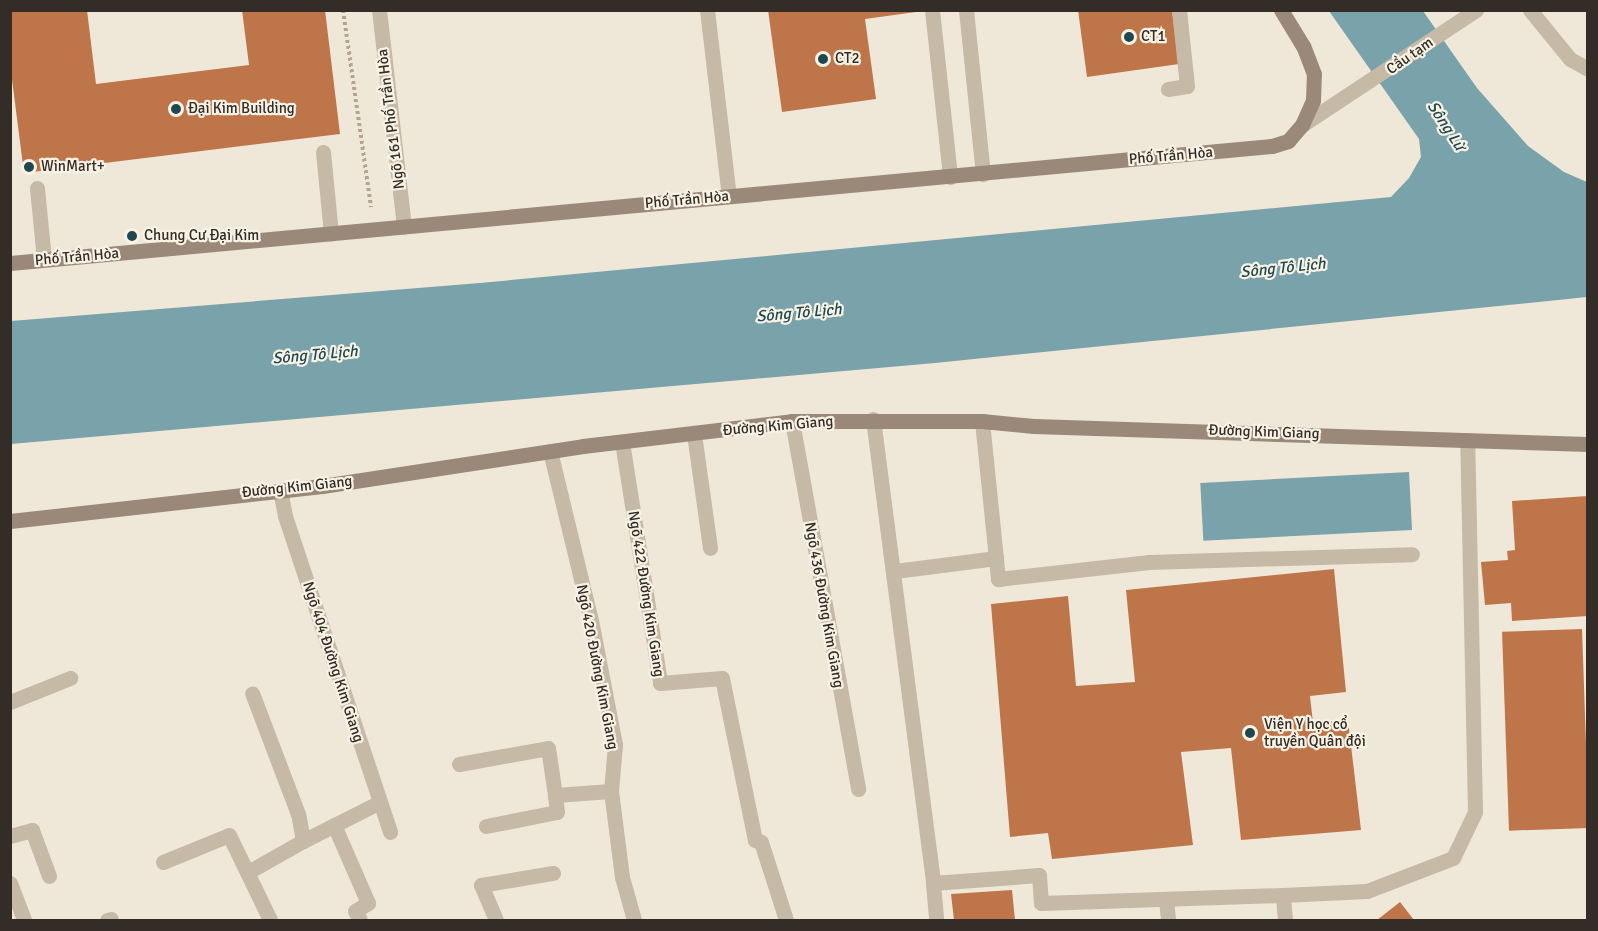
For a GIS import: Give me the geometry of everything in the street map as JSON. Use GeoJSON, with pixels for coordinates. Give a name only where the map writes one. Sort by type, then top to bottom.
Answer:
{"type":"FeatureCollection","features":[{"type":"Feature","properties":{"kind":"main road","name":"Phố Trần Hòa"},"geometry":{"type":"LineString","coordinates":[[11,262],[1272,146],[1288,141],[1302,125],[1313,100],[1314,74],[1303,46],[1281,10]]}},
{"type":"Feature","properties":{"kind":"main road","name":"Đường Kim Giang"},"geometry":{"type":"LineString","coordinates":[[10,521],[280,490],[550,451],[792,421],[873,419],[982,421],[1034,426],[1587,444]]}},
{"type":"Feature","properties":{"kind":"street","name":"Ngõ 161 Phố Trần Hòa"},"geometry":{"type":"LineString","coordinates":[[379,10],[404,227]]}},
{"type":"Feature","properties":{"kind":"street"},"geometry":{"type":"LineString","coordinates":[[708,10],[729,196]]}},
{"type":"Feature","properties":{"kind":"street"},"geometry":{"type":"LineString","coordinates":[[933,10],[950,177]]}},
{"type":"Feature","properties":{"kind":"street"},"geometry":{"type":"LineString","coordinates":[[966,10],[983,174]]}},
{"type":"Feature","properties":{"kind":"street"},"geometry":{"type":"LineString","coordinates":[[1168,89],[1187,86],[1179,10]]}},
{"type":"Feature","properties":{"kind":"street","name":"Cầu tạm"},"geometry":{"type":"LineString","coordinates":[[1302,125],[1362,89],[1476,10]]}},
{"type":"Feature","properties":{"kind":"street"},"geometry":{"type":"LineString","coordinates":[[1530,10],[1570,59],[1587,69]]}},
{"type":"Feature","properties":{"kind":"street"},"geometry":{"type":"LineString","coordinates":[[323,152],[331,234]]}},
{"type":"Feature","properties":{"kind":"street"},"geometry":{"type":"LineString","coordinates":[[37,188],[44,260]]}},
{"type":"Feature","properties":{"kind":"street"},"geometry":{"type":"LineString","coordinates":[[873,419],[895,571],[936,921]]}},
{"type":"Feature","properties":{"kind":"street","name":"Ngõ 436 Đường Kim Giang"},"geometry":{"type":"LineString","coordinates":[[792,421],[858,789]]}},
{"type":"Feature","properties":{"kind":"street"},"geometry":{"type":"LineString","coordinates":[[982,421],[998,579],[1149,562],[1412,554]]}},
{"type":"Feature","properties":{"kind":"street"},"geometry":{"type":"LineString","coordinates":[[694,434],[710,548]]}},
{"type":"Feature","properties":{"kind":"street"},"geometry":{"type":"LineString","coordinates":[[933,882],[1039,876],[1041,903],[1283,895],[1367,891],[1453,858],[1475,812],[1467,440]]}},
{"type":"Feature","properties":{"kind":"street","name":"Ngõ 422 Đường Kim Giang"},"geometry":{"type":"LineString","coordinates":[[622,442],[660,683],[722,678],[755,840],[762,842],[786,921]]}},
{"type":"Feature","properties":{"kind":"street","name":"Ngõ 420 Đường Kim Giang"},"geometry":{"type":"LineString","coordinates":[[550,451],[591,620],[615,746],[611,791],[622,877],[634,921]]}},
{"type":"Feature","properties":{"kind":"street","name":"Ngõ 404 Đường Kim Giang"},"geometry":{"type":"LineString","coordinates":[[280,490],[285,516],[390,832]]}},
{"type":"Feature","properties":{"kind":"street"},"geometry":{"type":"LineString","coordinates":[[895,571],[996,558]]}},
{"type":"Feature","properties":{"kind":"street"},"geometry":{"type":"LineString","coordinates":[[10,702],[70,678]]}},
{"type":"Feature","properties":{"kind":"street"},"geometry":{"type":"LineString","coordinates":[[252,693],[294,803],[303,841]]}},
{"type":"Feature","properties":{"kind":"street"},"geometry":{"type":"LineString","coordinates":[[459,764],[548,748],[557,812],[486,826]]}},
{"type":"Feature","properties":{"kind":"street"},"geometry":{"type":"LineString","coordinates":[[555,795],[611,791]]}},
{"type":"Feature","properties":{"kind":"street"},"geometry":{"type":"LineString","coordinates":[[248,872],[380,802]]}},
{"type":"Feature","properties":{"kind":"street"},"geometry":{"type":"LineString","coordinates":[[334,825],[368,903],[355,911],[360,921]]}},
{"type":"Feature","properties":{"kind":"street"},"geometry":{"type":"LineString","coordinates":[[10,836],[32,830],[50,876]]}},
{"type":"Feature","properties":{"kind":"street"},"geometry":{"type":"LineString","coordinates":[[163,862],[229,835],[270,921]]}},
{"type":"Feature","properties":{"kind":"street"},"geometry":{"type":"LineString","coordinates":[[496,921],[481,885],[553,873]]}},
{"type":"Feature","properties":{"kind":"street"},"geometry":{"type":"LineString","coordinates":[[10,883],[24,921]]}},
{"type":"Feature","properties":{"kind":"street"},"geometry":{"type":"LineString","coordinates":[[1283,895],[1285,921]]}},
{"type":"Feature","properties":{"kind":"street"},"geometry":{"type":"LineString","coordinates":[[1166,900],[1168,921]]}},
{"type":"Feature","properties":{"kind":"path"},"geometry":{"type":"LineString","coordinates":[[343,10],[371,207]]}},
{"type":"Feature","properties":{"kind":"water"},"geometry":{"type":"Polygon","coordinates":[[[1329,11],[1423,11],[1477,88],[1528,146],[1564,172],[1587,182],[1587,297],[935,363],[11,444],[11,321],[480,283],[1391,197],[1409,178],[1421,157],[1419,139],[1329,11]]]}},
{"type":"Feature","properties":{"kind":"water"},"geometry":{"type":"Polygon","coordinates":[[[1409,472],[1412,530],[1203,541],[1200,483],[1409,472]]]}},
{"type":"Feature","properties":{"kind":"building","name":"Đại Kim Building"},"geometry":{"type":"Polygon","coordinates":[[[10,10],[87,10],[96,84],[249,65],[242,10],[325,10],[340,134],[24,173],[10,64],[10,10]]]}},
{"type":"Feature","properties":{"kind":"building","name":"CT2"},"geometry":{"type":"Polygon","coordinates":[[[768,10],[916,10],[916,12],[865,19],[876,99],[782,112],[768,10]]]}},
{"type":"Feature","properties":{"kind":"building","name":"CT1"},"geometry":{"type":"Polygon","coordinates":[[[1078,10],[1172,10],[1179,64],[1087,77],[1078,10]]]}},
{"type":"Feature","properties":{"kind":"building"},"geometry":{"type":"Polygon","coordinates":[[[1588,496],[1588,616],[1512,621],[1511,603],[1485,605],[1481,562],[1508,560],[1507,551],[1515,550],[1512,501],[1588,496]]]}},
{"type":"Feature","properties":{"kind":"building"},"geometry":{"type":"Polygon","coordinates":[[[1334,569],[1346,692],[1310,696],[1313,723],[1348,720],[1361,830],[1241,840],[1231,748],[1181,752],[1193,845],[1052,859],[1048,833],[1010,837],[991,604],[1068,596],[1076,686],[1135,682],[1126,590],[1334,569]]]}},
{"type":"Feature","properties":{"kind":"building"},"geometry":{"type":"Polygon","coordinates":[[[1582,629],[1588,828],[1509,831],[1502,632],[1582,629]]]}},
{"type":"Feature","properties":{"kind":"building"},"geometry":{"type":"Polygon","coordinates":[[[1012,890],[1015,920],[954,920],[951,894],[1012,890]]]}},
{"type":"Feature","properties":{"kind":"building"},"geometry":{"type":"Polygon","coordinates":[[[1400,902],[1414,920],[1377,920],[1400,902]]]}},
{"type":"Feature","properties":{"kind":"place","name":"CT1"},"geometry":{"type":"Point","coordinates":[1129,37]}},
{"type":"Feature","properties":{"kind":"place","name":"CT2"},"geometry":{"type":"Point","coordinates":[823,59]}},
{"type":"Feature","properties":{"kind":"place","name":"Đại Kim Building"},"geometry":{"type":"Point","coordinates":[176,109]}},
{"type":"Feature","properties":{"kind":"place","name":"WinMart+"},"geometry":{"type":"Point","coordinates":[29,167]}},
{"type":"Feature","properties":{"kind":"place","name":"Chung Cư Đại Kim"},"geometry":{"type":"Point","coordinates":[132,236]}},
{"type":"Feature","properties":{"kind":"place","name":"Viện Y học cổ truyền Quân đội"},"geometry":{"type":"Point","coordinates":[1250,733]}},
{"type":"Feature","properties":{"kind":"water label","name":"Sông Lừ"},"geometry":{"type":"Point","coordinates":[1446,126]}},
{"type":"Feature","properties":{"kind":"water label","name":"Sông Tô Lịch"},"geometry":{"type":"Point","coordinates":[1283,268]}},
{"type":"Feature","properties":{"kind":"water label","name":"Sông Tô Lịch"},"geometry":{"type":"Point","coordinates":[799,313]}},
{"type":"Feature","properties":{"kind":"water label","name":"Sông Tô Lịch"},"geometry":{"type":"Point","coordinates":[315,355]}}]}
